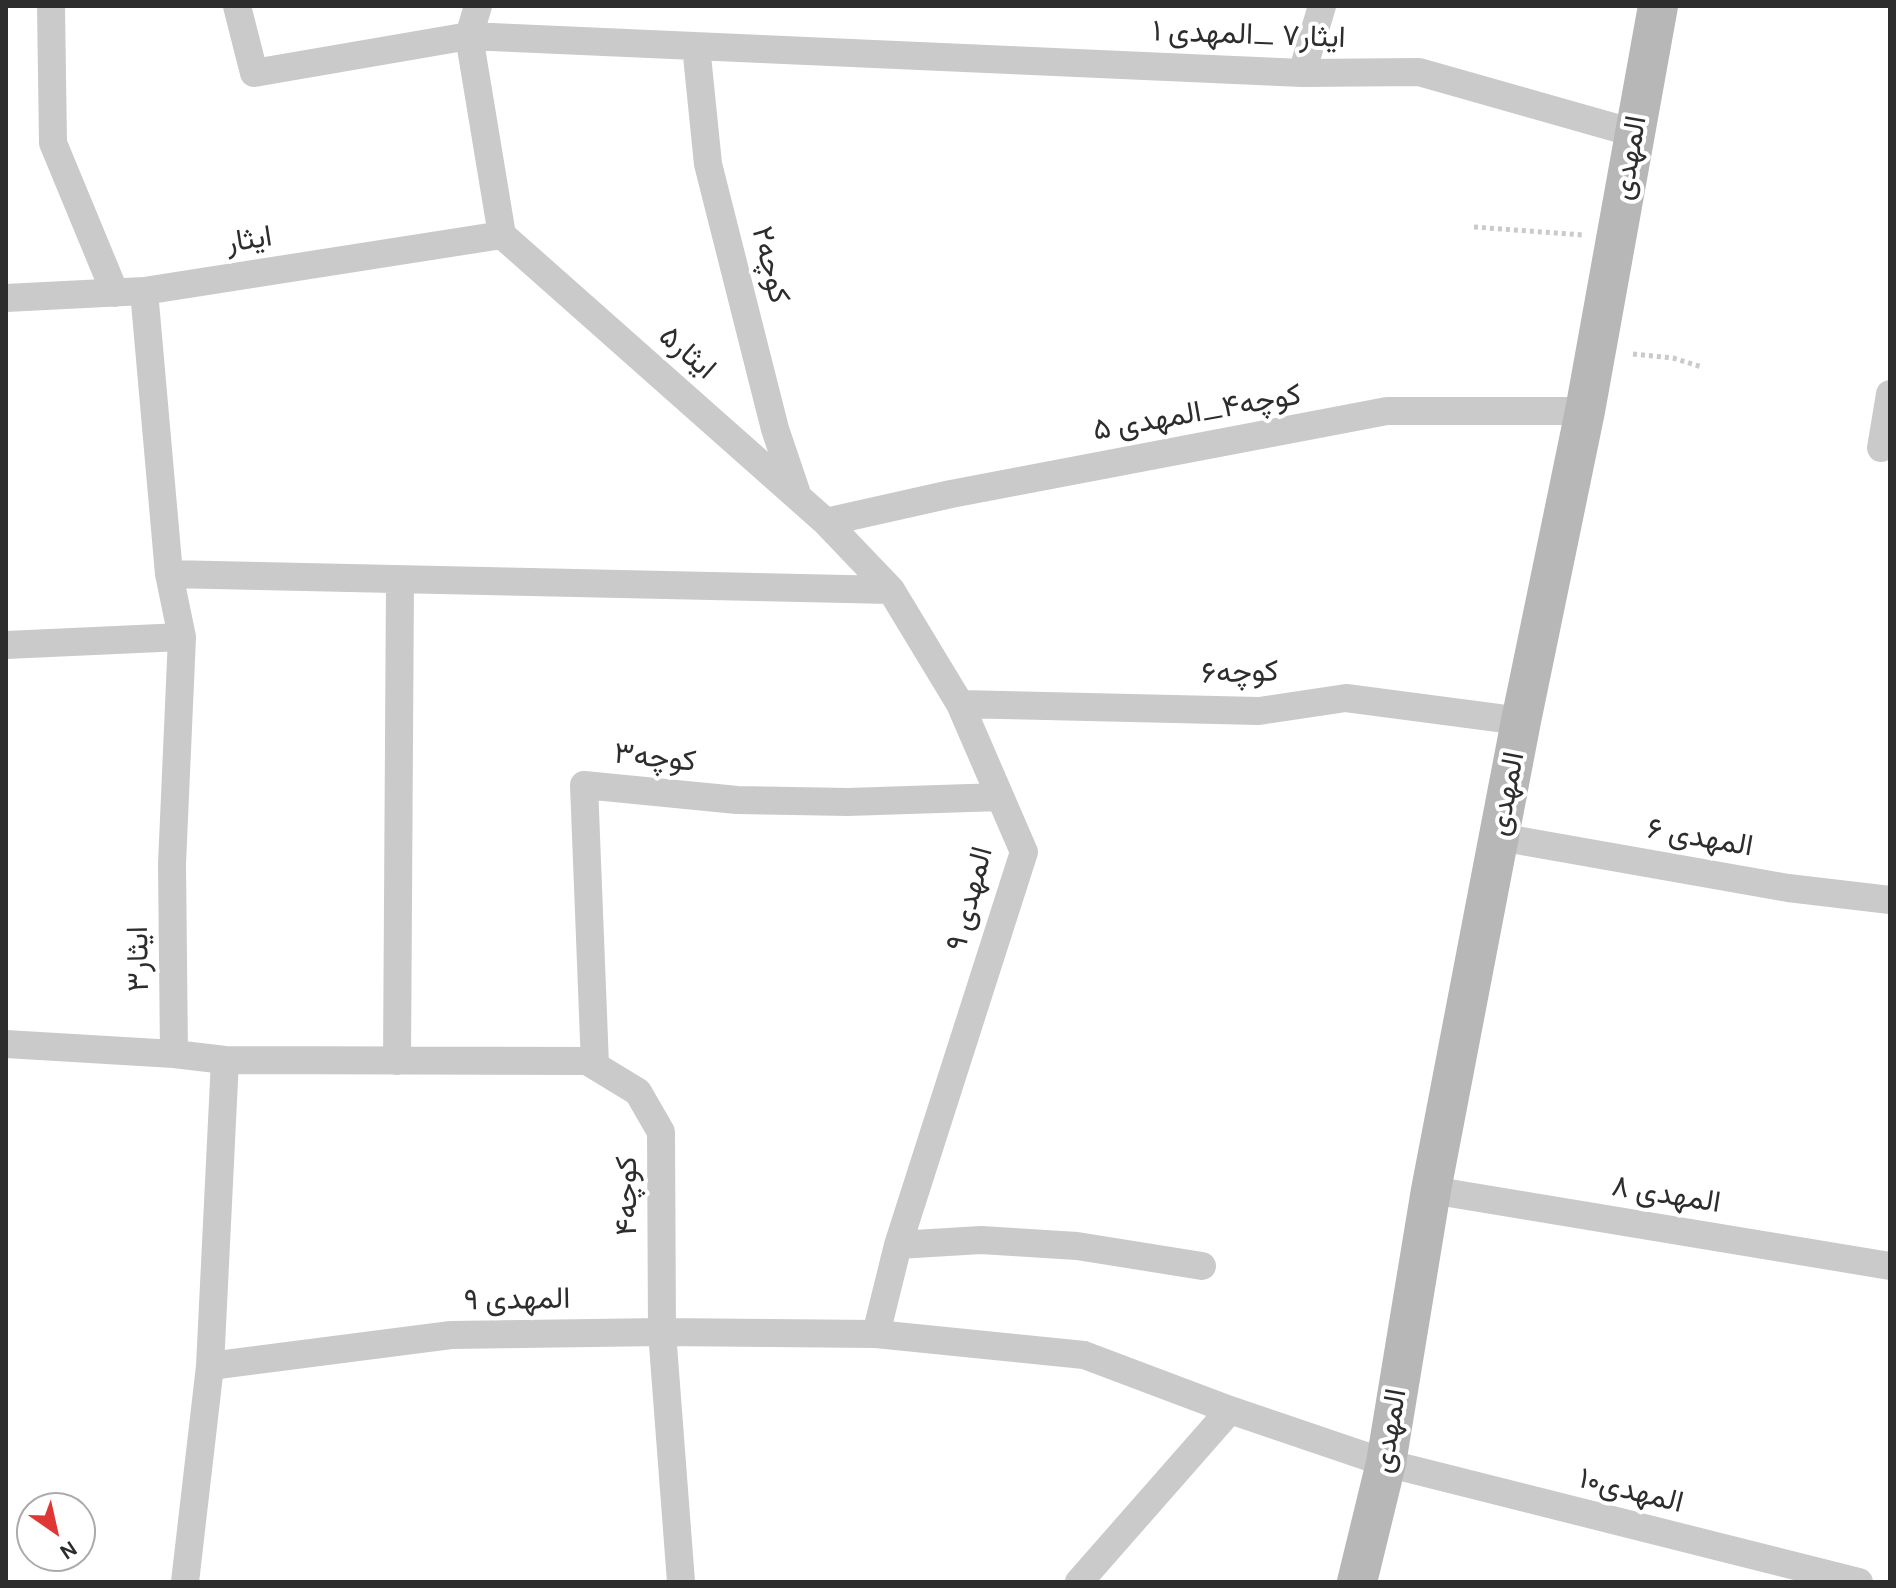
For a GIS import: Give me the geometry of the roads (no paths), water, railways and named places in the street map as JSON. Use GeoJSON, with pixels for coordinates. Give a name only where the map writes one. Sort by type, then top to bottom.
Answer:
{"type":"FeatureCollection","features":[{"type":"Feature","properties":{"kind":"main road","name":"المهدی"},"geometry":{"type":"LineString","coordinates":[[1357,1582],[1386,1463],[1431,1190],[1521,721],[1585,411],[1658,6]]}},
{"type":"Feature","properties":{"kind":"street"},"geometry":{"type":"LineString","coordinates":[[51,6],[53,143],[115,293]]}},
{"type":"Feature","properties":{"kind":"street","name":"ایثار۷ _المهدی ۱"},"geometry":{"type":"LineString","coordinates":[[237,6],[254,73],[469,36],[1302,73],[1419,72],[1634,133]]}},
{"type":"Feature","properties":{"kind":"street"},"geometry":{"type":"LineString","coordinates":[[478,6],[469,36],[502,235]]}},
{"type":"Feature","properties":{"kind":"street"},"geometry":{"type":"LineString","coordinates":[[1302,73],[1322,6]]}},
{"type":"Feature","properties":{"kind":"street","name":"کوچه۲"},"geometry":{"type":"LineString","coordinates":[[696,46],[708,164],[775,429],[798,497]]}},
{"type":"Feature","properties":{"kind":"street","name":"ایثار"},"geometry":{"type":"LineString","coordinates":[[6,298],[144,291],[502,235]]}},
{"type":"Feature","properties":{"kind":"street","name":"ایثار۵"},"geometry":{"type":"LineString","coordinates":[[502,235],[826,522]]}},
{"type":"Feature","properties":{"kind":"street","name":"ایثار۳"},"geometry":{"type":"LineString","coordinates":[[144,291],[169,574],[182,637],[172,864],[174,1054]]}},
{"type":"Feature","properties":{"kind":"street"},"geometry":{"type":"LineString","coordinates":[[1881,448],[1890,394]]}},
{"type":"Feature","properties":{"kind":"street","name":"کوچه۴_المهدی ۵"},"geometry":{"type":"LineString","coordinates":[[826,522],[951,494],[1387,411],[1585,411]]}},
{"type":"Feature","properties":{"kind":"street","name":"المهدی ۹"},"geometry":{"type":"LineString","coordinates":[[826,522],[891,590],[960,704],[1024,852],[898,1245],[876,1334]]}},
{"type":"Feature","properties":{"kind":"street"},"geometry":{"type":"LineString","coordinates":[[169,574],[891,590]]}},
{"type":"Feature","properties":{"kind":"street"},"geometry":{"type":"LineString","coordinates":[[397,1061],[400,580]]}},
{"type":"Feature","properties":{"kind":"street"},"geometry":{"type":"LineString","coordinates":[[6,645],[182,637]]}},
{"type":"Feature","properties":{"kind":"street","name":"کوچه۶"},"geometry":{"type":"LineString","coordinates":[[960,704],[1259,711],[1346,698],[1521,721]]}},
{"type":"Feature","properties":{"kind":"street","name":"کوچه۳"},"geometry":{"type":"LineString","coordinates":[[595,1065],[584,785],[737,800],[848,802],[1000,797]]}},
{"type":"Feature","properties":{"kind":"street","name":"المهدی ۶"},"geometry":{"type":"LineString","coordinates":[[1499,837],[1788,888],[1890,900]]}},
{"type":"Feature","properties":{"kind":"street"},"geometry":{"type":"LineString","coordinates":[[6,1044],[225,1060],[210,1366],[185,1582]]}},
{"type":"Feature","properties":{"kind":"street","name":"کوچه۴"},"geometry":{"type":"LineString","coordinates":[[225,1060],[587,1061],[638,1092],[661,1132],[662,1332],[681,1582]]}},
{"type":"Feature","properties":{"kind":"street","name":"المهدی ٨"},"geometry":{"type":"LineString","coordinates":[[1431,1190],[1890,1266]]}},
{"type":"Feature","properties":{"kind":"street"},"geometry":{"type":"LineString","coordinates":[[898,1245],[981,1240],[1077,1246],[1202,1266]]}},
{"type":"Feature","properties":{"kind":"street","name":"المهدی ۹"},"geometry":{"type":"LineString","coordinates":[[210,1366],[451,1335],[662,1332],[876,1334],[1084,1355],[1230,1410],[1386,1463]]}},
{"type":"Feature","properties":{"kind":"street"},"geometry":{"type":"LineString","coordinates":[[1079,1582],[1230,1410]]}},
{"type":"Feature","properties":{"kind":"street","name":"المهدی۱۰"},"geometry":{"type":"LineString","coordinates":[[1386,1463],[1809,1576],[1859,1582]]}}]}
